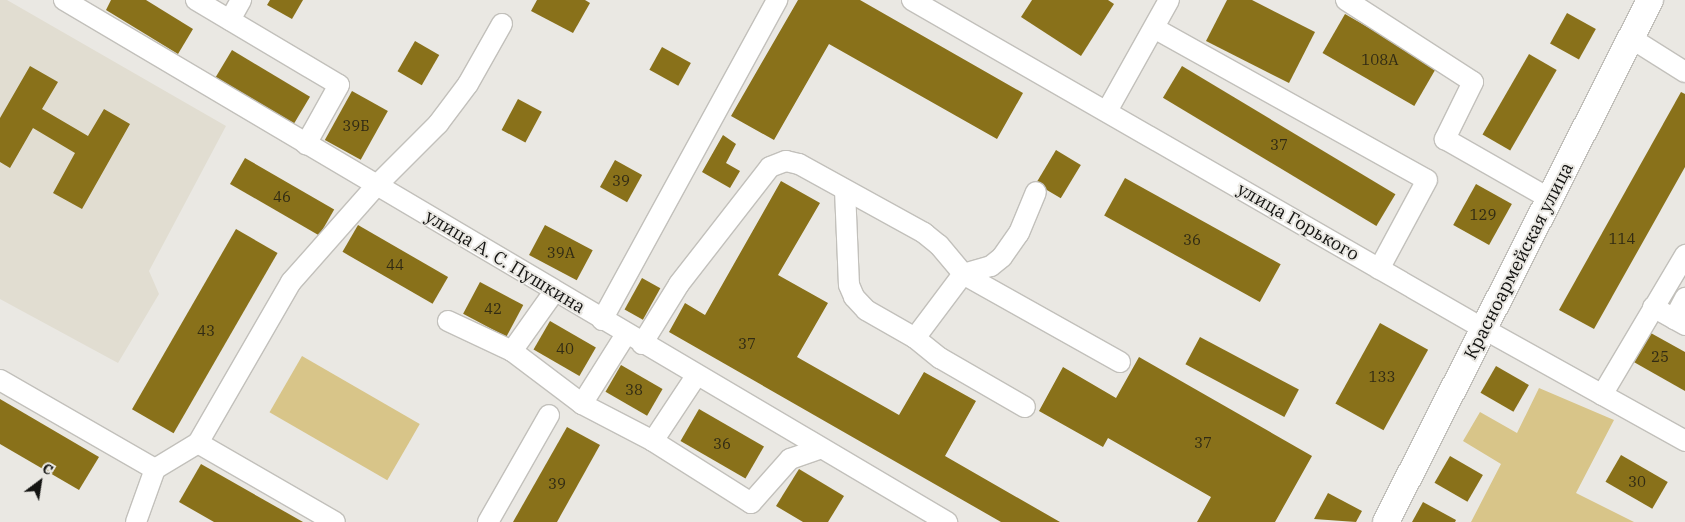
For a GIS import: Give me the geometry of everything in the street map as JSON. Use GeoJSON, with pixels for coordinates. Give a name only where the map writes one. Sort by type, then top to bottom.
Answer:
{"type":"FeatureCollection","features":[{"type":"Feature","properties":{"kind":"main road","name":"Красноармейская улица"},"geometry":{"type":"LineString","coordinates":[[1386,522],[1650,0]]}},
{"type":"Feature","properties":{"kind":"street","name":"улица А. С. Пушкина"},"geometry":{"type":"LineString","coordinates":[[64,0],[819,449],[947,522]]}},
{"type":"Feature","properties":{"kind":"street"},"geometry":{"type":"LineString","coordinates":[[196,0],[339,85],[306,144]]}},
{"type":"Feature","properties":{"kind":"street"},"geometry":{"type":"LineString","coordinates":[[230,20],[241,0]]}},
{"type":"Feature","properties":{"kind":"street"},"geometry":{"type":"LineString","coordinates":[[602,320],[777,0]]}},
{"type":"Feature","properties":{"kind":"street","name":"улица Горького"},"geometry":{"type":"LineString","coordinates":[[912,0],[1484,330],[1685,441]]}},
{"type":"Feature","properties":{"kind":"street"},"geometry":{"type":"LineString","coordinates":[[1107,112],[1169,0]]}},
{"type":"Feature","properties":{"kind":"street"},"geometry":{"type":"LineString","coordinates":[[1346,0],[1473,82],[1445,139],[1550,200]]}},
{"type":"Feature","properties":{"kind":"street"},"geometry":{"type":"LineString","coordinates":[[136,522],[155,469],[198,443],[291,282],[376,186],[438,124],[468,84],[502,24]]}},
{"type":"Feature","properties":{"kind":"street"},"geometry":{"type":"LineString","coordinates":[[1154,28],[1427,180],[1379,269]]}},
{"type":"Feature","properties":{"kind":"street"},"geometry":{"type":"LineString","coordinates":[[1631,38],[1685,72]]}},
{"type":"Feature","properties":{"kind":"street"},"geometry":{"type":"LineString","coordinates":[[582,404],[770,167],[786,161],[799,164],[924,233],[939,245],[963,274],[1120,362]]}},
{"type":"Feature","properties":{"kind":"street"},"geometry":{"type":"LineString","coordinates":[[845,190],[849,285],[854,297],[866,310],[915,338],[940,358],[1025,407]]}},
{"type":"Feature","properties":{"kind":"street"},"geometry":{"type":"LineString","coordinates":[[915,338],[963,274],[992,266],[1002,257],[1019,233],[1036,192]]}},
{"type":"Feature","properties":{"kind":"street"},"geometry":{"type":"LineString","coordinates":[[1602,395],[1685,255]]}},
{"type":"Feature","properties":{"kind":"street"},"geometry":{"type":"LineString","coordinates":[[512,351],[554,292]]}},
{"type":"Feature","properties":{"kind":"street"},"geometry":{"type":"LineString","coordinates":[[1653,307],[1679,322],[1685,298]]}},
{"type":"Feature","properties":{"kind":"street"},"geometry":{"type":"LineString","coordinates":[[448,321],[512,351],[582,404],[654,442],[751,502],[790,459],[819,449]]}},
{"type":"Feature","properties":{"kind":"street"},"geometry":{"type":"LineString","coordinates":[[654,442],[696,376]]}},
{"type":"Feature","properties":{"kind":"street"},"geometry":{"type":"LineString","coordinates":[[0,380],[155,469]]}},
{"type":"Feature","properties":{"kind":"street"},"geometry":{"type":"LineString","coordinates":[[488,522],[549,414]]}},
{"type":"Feature","properties":{"kind":"street"},"geometry":{"type":"LineString","coordinates":[[198,443],[336,522]]}},
{"type":"Feature","properties":{"kind":"shaded area"},"geometry":{"type":"Polygon","coordinates":[[[0,0],[7,0],[226,126],[149,271],[159,294],[118,363],[0,299],[0,0]]]}},
{"type":"Feature","properties":{"kind":"shaded area"},"geometry":{"type":"Polygon","coordinates":[[[302,356],[420,424],[387,480],[270,412],[302,356]]]}},
{"type":"Feature","properties":{"kind":"shaded area"},"geometry":{"type":"Polygon","coordinates":[[[1539,388],[1614,420],[1576,493],[1634,522],[1471,522],[1501,464],[1463,441],[1480,412],[1517,433],[1539,388]]]}},
{"type":"Feature","properties":{"kind":"building"},"geometry":{"type":"Polygon","coordinates":[[[111,0],[146,0],[193,29],[178,54],[106,10],[111,0]]]}},
{"type":"Feature","properties":{"kind":"building"},"geometry":{"type":"Polygon","coordinates":[[[270,0],[303,0],[292,19],[267,5],[270,0]]]}},
{"type":"Feature","properties":{"kind":"building"},"geometry":{"type":"Polygon","coordinates":[[[537,0],[585,0],[590,3],[573,33],[531,11],[537,0]]]}},
{"type":"Feature","properties":{"kind":"building"},"geometry":{"type":"Polygon","coordinates":[[[798,0],[860,0],[1023,93],[997,139],[829,44],[774,140],[731,116],[798,0]]]}},
{"type":"Feature","properties":{"kind":"building"},"geometry":{"type":"Polygon","coordinates":[[[1032,0],[1108,0],[1114,4],[1081,56],[1021,17],[1032,0]]]}},
{"type":"Feature","properties":{"kind":"building"},"geometry":{"type":"Polygon","coordinates":[[[1227,0],[1252,0],[1315,32],[1289,83],[1206,41],[1227,0]]]}},
{"type":"Feature","properties":{"kind":"building"},"geometry":{"type":"Polygon","coordinates":[[[1567,13],[1596,29],[1579,60],[1550,44],[1567,13]]]}},
{"type":"Feature","properties":{"kind":"building"},"geometry":{"type":"Polygon","coordinates":[[[1345,14],[1437,67],[1414,106],[1322,53],[1345,14]]]}},
{"type":"Feature","properties":{"kind":"building"},"geometry":{"type":"Polygon","coordinates":[[[415,41],[439,55],[422,85],[398,71],[415,41]]]}},
{"type":"Feature","properties":{"kind":"building"},"geometry":{"type":"Polygon","coordinates":[[[662,47],[691,63],[678,86],[649,70],[662,47]]]}},
{"type":"Feature","properties":{"kind":"building"},"geometry":{"type":"Polygon","coordinates":[[[232,50],[310,97],[293,125],[215,78],[232,50]]]}},
{"type":"Feature","properties":{"kind":"building"},"geometry":{"type":"Polygon","coordinates":[[[1529,54],[1557,70],[1510,151],[1482,135],[1529,54]]]}},
{"type":"Feature","properties":{"kind":"building"},"geometry":{"type":"Polygon","coordinates":[[[30,66],[58,82],[42,109],[88,136],[104,109],[130,124],[82,209],[53,193],[75,153],[33,128],[10,168],[0,162],[0,118],[30,66]]]}},
{"type":"Feature","properties":{"kind":"building"},"geometry":{"type":"Polygon","coordinates":[[[1182,66],[1395,194],[1376,226],[1163,98],[1182,66]]]}},
{"type":"Feature","properties":{"kind":"building"},"geometry":{"type":"Polygon","coordinates":[[[352,91],[388,111],[361,160],[325,140],[352,91]]]}},
{"type":"Feature","properties":{"kind":"building"},"geometry":{"type":"Polygon","coordinates":[[[1681,92],[1685,94],[1685,167],[1594,329],[1559,310],[1681,92]]]}},
{"type":"Feature","properties":{"kind":"building"},"geometry":{"type":"Polygon","coordinates":[[[518,99],[542,112],[525,143],[502,130],[518,99]]]}},
{"type":"Feature","properties":{"kind":"building"},"geometry":{"type":"Polygon","coordinates":[[[723,135],[736,144],[726,163],[740,171],[730,188],[702,172],[723,135]]]}},
{"type":"Feature","properties":{"kind":"building"},"geometry":{"type":"Polygon","coordinates":[[[1056,150],[1081,165],[1061,198],[1036,183],[1056,150]]]}},
{"type":"Feature","properties":{"kind":"building"},"geometry":{"type":"Polygon","coordinates":[[[245,158],[334,209],[319,235],[230,184],[245,158]]]}},
{"type":"Feature","properties":{"kind":"building"},"geometry":{"type":"Polygon","coordinates":[[[615,160],[642,175],[627,202],[600,187],[615,160]]]}},
{"type":"Feature","properties":{"kind":"building"},"geometry":{"type":"Polygon","coordinates":[[[1125,178],[1281,264],[1260,302],[1104,216],[1125,178]]]}},
{"type":"Feature","properties":{"kind":"building"},"geometry":{"type":"Polygon","coordinates":[[[781,181],[820,203],[778,275],[828,303],[797,357],[899,415],[924,372],[976,401],[945,456],[1060,522],[1001,522],[669,332],[685,303],[705,315],[781,181]]]}},
{"type":"Feature","properties":{"kind":"building"},"geometry":{"type":"Polygon","coordinates":[[[1476,184],[1512,204],[1489,245],[1453,225],[1476,184]]]}},
{"type":"Feature","properties":{"kind":"building"},"geometry":{"type":"Polygon","coordinates":[[[358,225],[448,277],[433,304],[342,252],[358,225]]]}},
{"type":"Feature","properties":{"kind":"building"},"geometry":{"type":"Polygon","coordinates":[[[545,225],[593,250],[577,280],[529,255],[545,225]]]}},
{"type":"Feature","properties":{"kind":"building"},"geometry":{"type":"Polygon","coordinates":[[[236,229],[278,253],[174,433],[132,409],[236,229]]]}},
{"type":"Feature","properties":{"kind":"building"},"geometry":{"type":"Polygon","coordinates":[[[642,278],[660,288],[643,320],[625,309],[642,278]]]}},
{"type":"Feature","properties":{"kind":"building"},"geometry":{"type":"Polygon","coordinates":[[[480,282],[523,305],[506,337],[463,314],[480,282]]]}},
{"type":"Feature","properties":{"kind":"building"},"geometry":{"type":"Polygon","coordinates":[[[550,321],[596,348],[579,376],[534,350],[550,321]]]}},
{"type":"Feature","properties":{"kind":"building"},"geometry":{"type":"Polygon","coordinates":[[[1380,323],[1428,350],[1384,430],[1335,403],[1380,323]]]}},
{"type":"Feature","properties":{"kind":"building"},"geometry":{"type":"Polygon","coordinates":[[[1649,332],[1685,352],[1685,391],[1632,361],[1649,332]]]}},
{"type":"Feature","properties":{"kind":"building"},"geometry":{"type":"Polygon","coordinates":[[[1200,337],[1299,390],[1284,417],[1185,364],[1200,337]]]}},
{"type":"Feature","properties":{"kind":"building"},"geometry":{"type":"Polygon","coordinates":[[[1139,357],[1312,456],[1275,522],[1197,522],[1211,497],[1108,438],[1103,447],[1039,411],[1063,367],[1116,398],[1139,357]]]}},
{"type":"Feature","properties":{"kind":"building"},"geometry":{"type":"Polygon","coordinates":[[[621,365],[663,389],[647,416],[606,392],[621,365]]]}},
{"type":"Feature","properties":{"kind":"building"},"geometry":{"type":"Polygon","coordinates":[[[1496,366],[1529,385],[1513,412],[1480,393],[1496,366]]]}},
{"type":"Feature","properties":{"kind":"building"},"geometry":{"type":"Polygon","coordinates":[[[0,399],[99,457],[79,490],[0,444],[0,399]]]}},
{"type":"Feature","properties":{"kind":"building"},"geometry":{"type":"Polygon","coordinates":[[[699,409],[764,446],[745,479],[680,441],[699,409]]]}},
{"type":"Feature","properties":{"kind":"building"},"geometry":{"type":"Polygon","coordinates":[[[567,427],[600,445],[557,522],[513,522],[567,427]]]}},
{"type":"Feature","properties":{"kind":"building"},"geometry":{"type":"Polygon","coordinates":[[[1621,455],[1668,482],[1652,509],[1606,482],[1621,455]]]}},
{"type":"Feature","properties":{"kind":"building"},"geometry":{"type":"Polygon","coordinates":[[[1450,456],[1483,475],[1467,502],[1434,483],[1450,456]]]}},
{"type":"Feature","properties":{"kind":"building"},"geometry":{"type":"Polygon","coordinates":[[[201,464],[303,522],[214,522],[179,502],[201,464]]]}},
{"type":"Feature","properties":{"kind":"building"},"geometry":{"type":"Polygon","coordinates":[[[799,469],[844,496],[828,522],[803,522],[776,506],[799,469]]]}},
{"type":"Feature","properties":{"kind":"building"},"geometry":{"type":"Polygon","coordinates":[[[1328,493],[1362,511],[1356,522],[1314,519],[1328,493]]]}},
{"type":"Feature","properties":{"kind":"building"},"geometry":{"type":"Polygon","coordinates":[[[1423,502],[1456,520],[1455,522],[1412,522],[1423,502]]]}}]}
